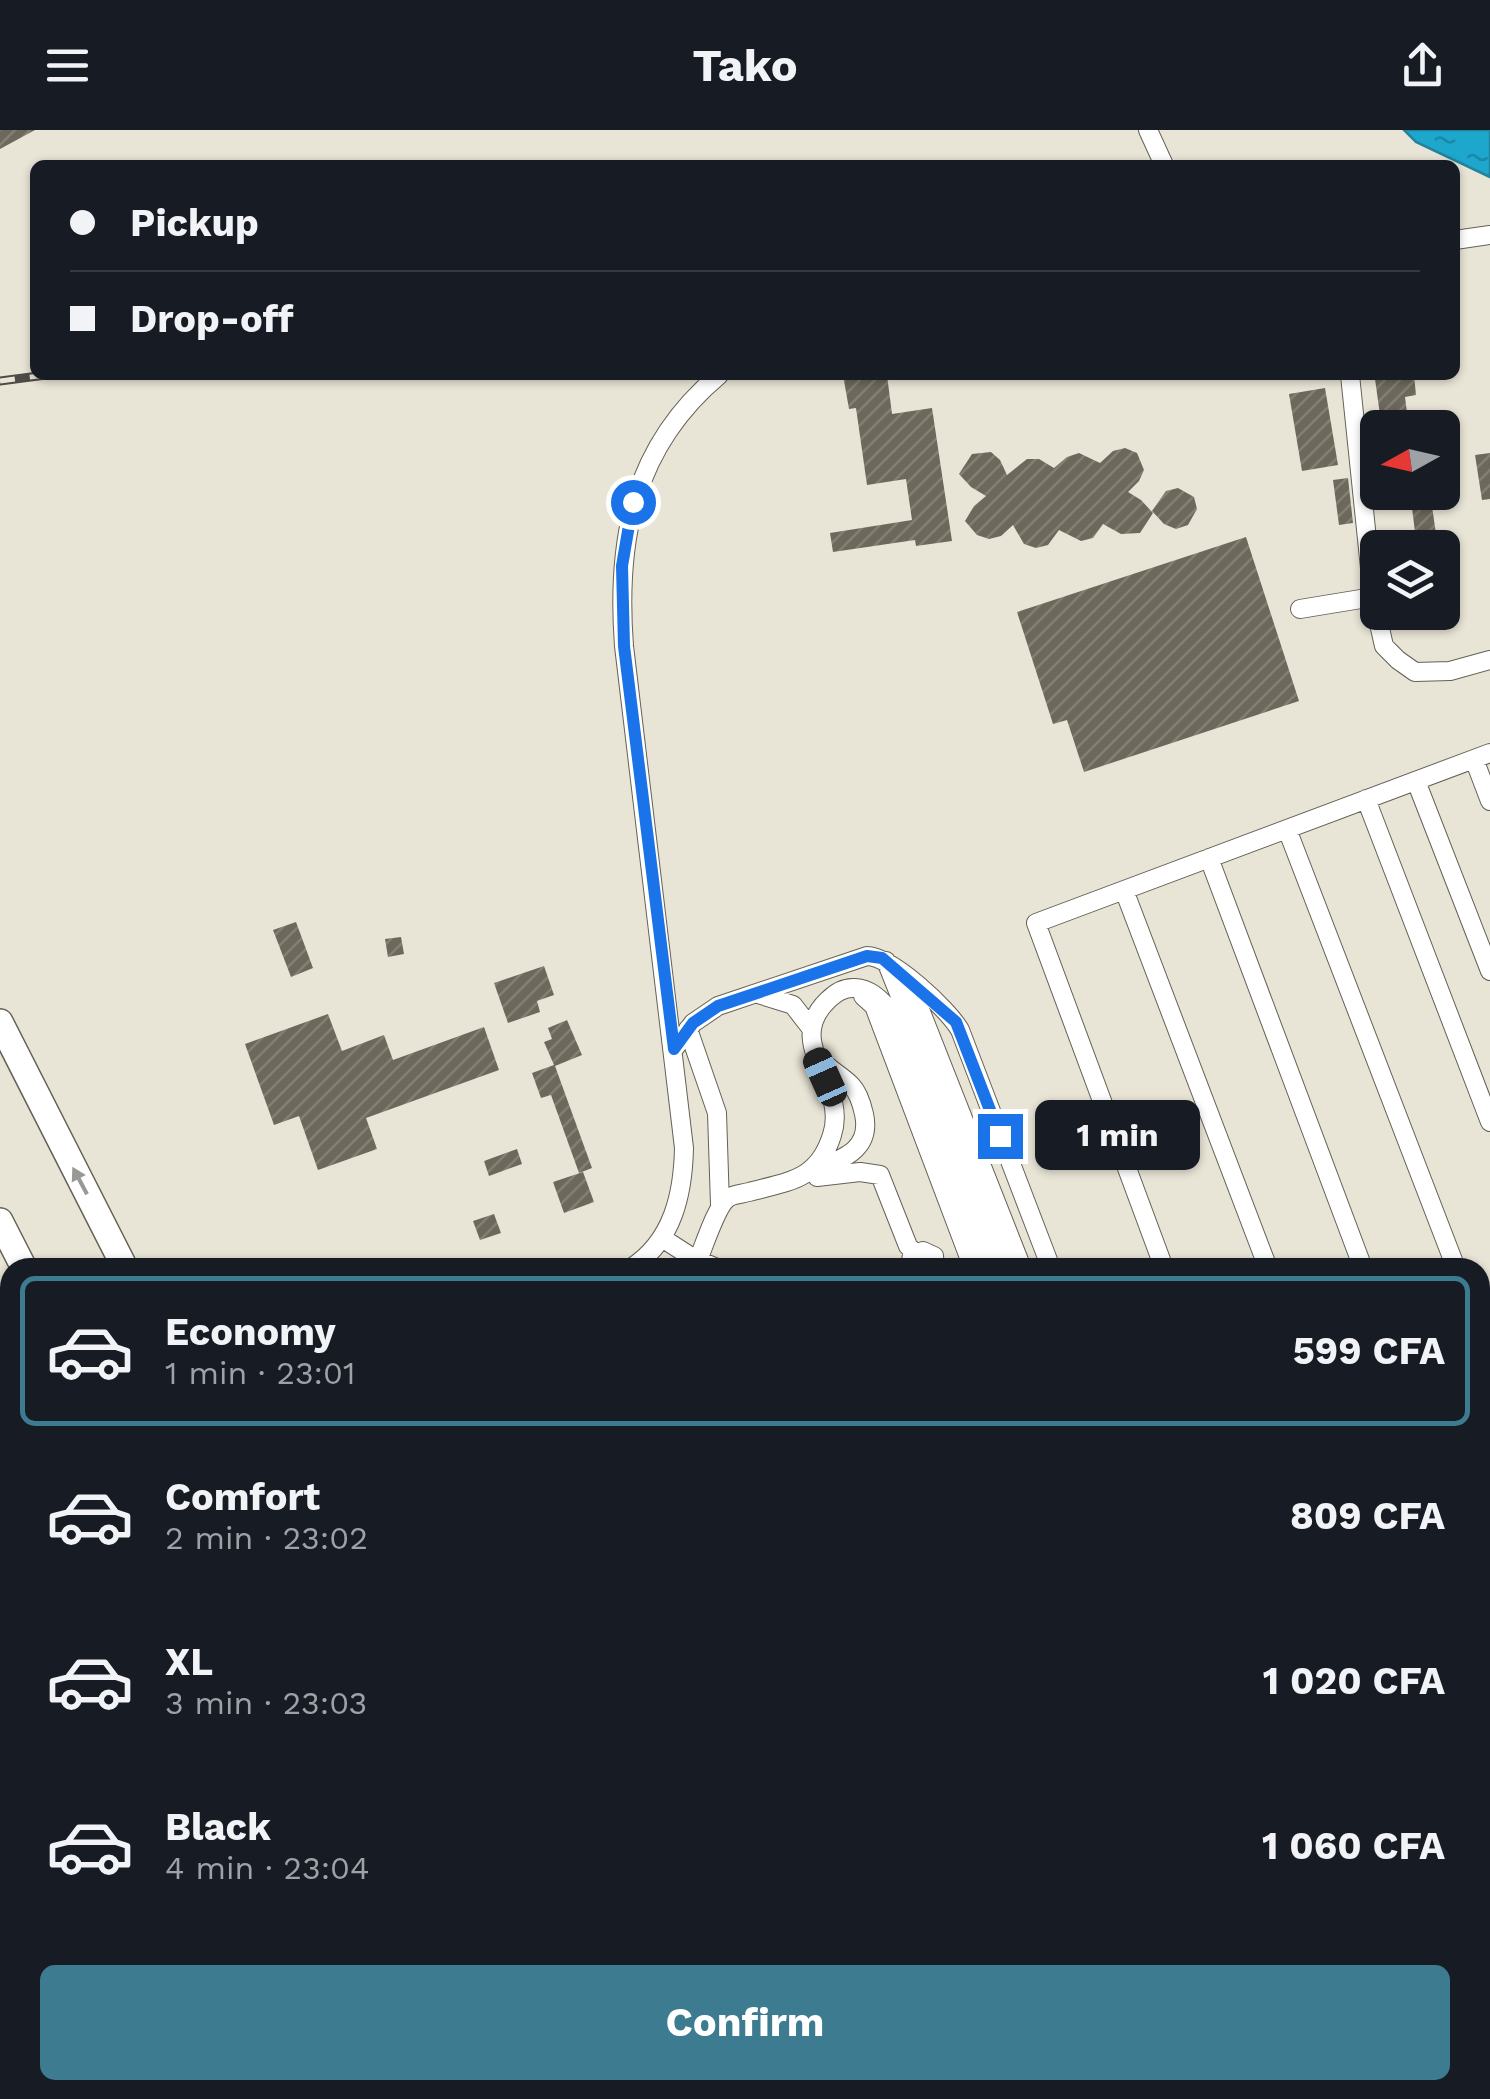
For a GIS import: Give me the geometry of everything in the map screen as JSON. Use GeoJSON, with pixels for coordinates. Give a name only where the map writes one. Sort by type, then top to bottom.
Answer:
{"type":"FeatureCollection","features":[{"type":"Feature","properties":{"kind":"highway"},"geometry":{"type":"LineString","coordinates":[[0,1022],[120,1258]]}},
{"type":"Feature","properties":{"kind":"highway"},"geometry":{"type":"LineString","coordinates":[[0,1221],[19,1258]]}},
{"type":"Feature","properties":{"kind":"lane"},"geometry":{"type":"LineString","coordinates":[[1148,130],[1162,160]]}},
{"type":"Feature","properties":{"kind":"lane"},"geometry":{"type":"LineString","coordinates":[[1460,239],[1490,235]]}},
{"type":"Feature","properties":{"kind":"lane"},"geometry":{"type":"LineString","coordinates":[[642,1258],[662,1238],[673,1219],[684,1178],[682,1109],[624,646],[622,566],[641,476],[690,403],[714,380]]}},
{"type":"Feature","properties":{"kind":"lane"},"geometry":{"type":"LineString","coordinates":[[1350,380],[1365,530]]}},
{"type":"Feature","properties":{"kind":"lane"},"geometry":{"type":"LineString","coordinates":[[1300,609],[1360,599]]}},
{"type":"Feature","properties":{"kind":"lane"},"geometry":{"type":"LineString","coordinates":[[1380,630],[1384,646],[1415,672],[1450,671],[1490,660]]}},
{"type":"Feature","properties":{"kind":"lane"},"geometry":{"type":"LineString","coordinates":[[1160,1258],[1036,923],[1482,756],[1490,801]]}},
{"type":"Feature","properties":{"kind":"lane"},"geometry":{"type":"LineString","coordinates":[[1416,781],[1490,971]]}},
{"type":"Feature","properties":{"kind":"lane"},"geometry":{"type":"LineString","coordinates":[[1366,799],[1490,1122]]}},
{"type":"Feature","properties":{"kind":"lane"},"geometry":{"type":"LineString","coordinates":[[1287,829],[1452,1258]]}},
{"type":"Feature","properties":{"kind":"lane"},"geometry":{"type":"LineString","coordinates":[[1209,858],[1359,1258]]}},
{"type":"Feature","properties":{"kind":"lane"},"geometry":{"type":"LineString","coordinates":[[1124,890],[1264,1258]]}},
{"type":"Feature","properties":{"kind":"lane"},"geometry":{"type":"LineString","coordinates":[[674,1049],[688,1029],[718,1006],[867,956],[886,961],[928,996],[960,1030],[1047,1258]]}},
{"type":"Feature","properties":{"kind":"lane"},"geometry":{"type":"LineString","coordinates":[[886,961],[1004,1258]]}},
{"type":"Feature","properties":{"kind":"lane"},"geometry":{"type":"LineString","coordinates":[[908,978],[1018,1258]]}},
{"type":"Feature","properties":{"kind":"lane"},"geometry":{"type":"LineString","coordinates":[[810,1027],[816,1012],[841,990],[868,991],[888,1007],[986,1258]]}},
{"type":"Feature","properties":{"kind":"lane"},"geometry":{"type":"LineString","coordinates":[[841,990],[868,998],[874,1006],[969,1258]]}},
{"type":"Feature","properties":{"kind":"lane"},"geometry":{"type":"LineString","coordinates":[[757,993],[793,1006],[810,1027],[814,1052],[832,1094],[834,1130],[814,1170],[799,1177]]}},
{"type":"Feature","properties":{"kind":"lane"},"geometry":{"type":"LineString","coordinates":[[928,996],[1031,1258]]}},
{"type":"Feature","properties":{"kind":"lane"},"geometry":{"type":"LineString","coordinates":[[688,1029],[717,1113],[720,1205],[699,1258]]}},
{"type":"Feature","properties":{"kind":"lane"},"geometry":{"type":"LineString","coordinates":[[720,1205],[730,1196],[799,1177],[846,1157],[858,1150],[865,1139],[866,1126],[851,1085],[829,1070],[814,1052]]}},
{"type":"Feature","properties":{"kind":"lane"},"geometry":{"type":"LineString","coordinates":[[799,1177],[860,1172],[880,1175],[911,1258]]}},
{"type":"Feature","properties":{"kind":"lane"},"geometry":{"type":"LineString","coordinates":[[662,1238],[695,1258]]}},
{"type":"Feature","properties":{"kind":"water"},"geometry":{"type":"Polygon","coordinates":[[[1404,130],[1490,130],[1490,177],[1460,160],[1416,142],[1404,130]]]}},
{"type":"Feature","properties":{"kind":"building"},"geometry":{"type":"Polygon","coordinates":[[[0,130],[35,130],[0,149],[0,130]]]}},
{"type":"Feature","properties":{"kind":"building"},"geometry":{"type":"Polygon","coordinates":[[[844,380],[888,380],[892,414],[932,408],[952,541],[916,546],[915,540],[833,552],[830,533],[912,520],[906,479],[867,485],[856,408],[849,409],[844,380]]]}},
{"type":"Feature","properties":{"kind":"building"},"geometry":{"type":"Polygon","coordinates":[[[1375,380],[1414,380],[1416,395],[1405,397],[1407,410],[1379,410],[1375,380]]]}},
{"type":"Feature","properties":{"kind":"building"},"geometry":{"type":"Polygon","coordinates":[[[1325,388],[1338,465],[1302,471],[1289,394],[1325,388]]]}},
{"type":"Feature","properties":{"kind":"building"},"geometry":{"type":"Polygon","coordinates":[[[1125,448],[1137,453],[1144,470],[1128,492],[1153,513],[1140,533],[1121,534],[1103,524],[1093,538],[1081,541],[1059,530],[1048,545],[1036,548],[1024,544],[1013,525],[1001,536],[989,539],[977,535],[965,521],[986,496],[959,474],[972,454],[991,452],[1007,475],[1027,459],[1039,459],[1054,468],[1079,453],[1100,463],[1113,451],[1125,448]]]}},
{"type":"Feature","properties":{"kind":"building"},"geometry":{"type":"Polygon","coordinates":[[[1490,453],[1490,499],[1482,500],[1475,455],[1490,453]]]}},
{"type":"Feature","properties":{"kind":"building"},"geometry":{"type":"Polygon","coordinates":[[[1348,478],[1353,523],[1339,525],[1333,480],[1348,478]]]}},
{"type":"Feature","properties":{"kind":"building"},"geometry":{"type":"Polygon","coordinates":[[[1178,488],[1194,497],[1197,509],[1188,525],[1176,529],[1164,524],[1152,511],[1166,491],[1178,488]]]}},
{"type":"Feature","properties":{"kind":"building"},"geometry":{"type":"Polygon","coordinates":[[[1412,510],[1433,510],[1435,530],[1415,530],[1412,510]]]}},
{"type":"Feature","properties":{"kind":"building"},"geometry":{"type":"Polygon","coordinates":[[[1246,537],[1299,701],[1084,772],[1067,720],[1053,724],[1017,612],[1246,537]]]}},
{"type":"Feature","properties":{"kind":"building"},"geometry":{"type":"Polygon","coordinates":[[[296,922],[313,968],[291,977],[273,930],[296,922]]]}},
{"type":"Feature","properties":{"kind":"building"},"geometry":{"type":"Polygon","coordinates":[[[401,937],[404,954],[388,957],[385,939],[401,937]]]}},
{"type":"Feature","properties":{"kind":"building"},"geometry":{"type":"Polygon","coordinates":[[[544,966],[554,995],[537,1001],[540,1012],[508,1023],[494,983],[544,966]]]}},
{"type":"Feature","properties":{"kind":"building"},"geometry":{"type":"Polygon","coordinates":[[[328,1014],[342,1051],[384,1035],[393,1060],[484,1027],[499,1070],[366,1118],[377,1149],[318,1170],[299,1116],[274,1125],[245,1044],[328,1014]]]}},
{"type":"Feature","properties":{"kind":"building"},"geometry":{"type":"Polygon","coordinates":[[[567,1020],[582,1055],[555,1066],[592,1168],[579,1173],[551,1095],[541,1098],[532,1073],[554,1065],[544,1042],[552,1039],[548,1028],[567,1020]]]}},
{"type":"Feature","properties":{"kind":"building"},"geometry":{"type":"Polygon","coordinates":[[[517,1149],[522,1164],[489,1176],[484,1161],[517,1149]]]}},
{"type":"Feature","properties":{"kind":"building"},"geometry":{"type":"Polygon","coordinates":[[[583,1172],[594,1202],[564,1213],[553,1182],[583,1172]]]}},
{"type":"Feature","properties":{"kind":"building"},"geometry":{"type":"Polygon","coordinates":[[[494,1214],[501,1233],[480,1240],[473,1221],[494,1214]]]}},
{"type":"Feature","properties":{"kind":"railway"},"geometry":{"type":"LineString","coordinates":[[0,381],[30,377]]}},
{"type":"Feature","properties":{"kind":"route"},"geometry":{"type":"LineString","coordinates":[[633,502],[622,566],[624,646],[674,1049],[693,1023],[718,1006],[876,956],[908,978],[956,1022],[1000,1136]]}}]}
